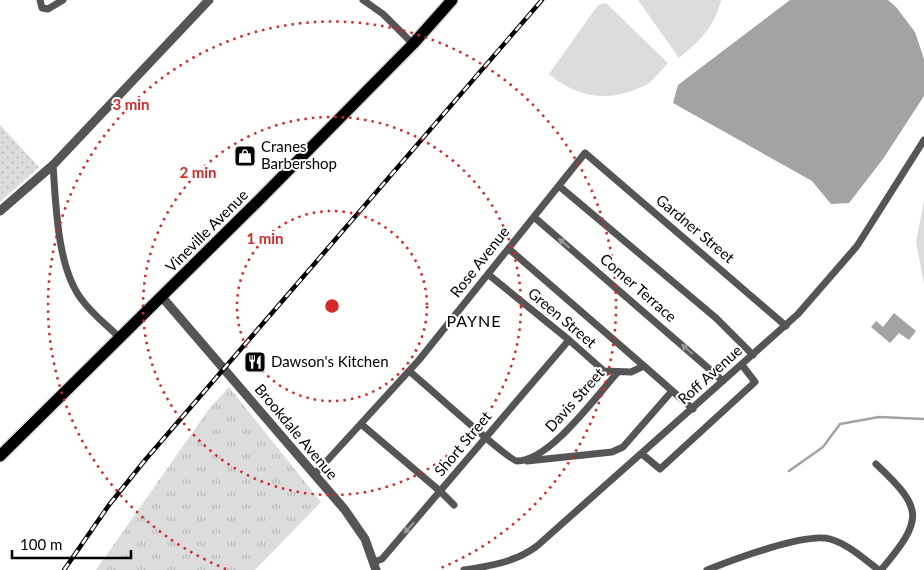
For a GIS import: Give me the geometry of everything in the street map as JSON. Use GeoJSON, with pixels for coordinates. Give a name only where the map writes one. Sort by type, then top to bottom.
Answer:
{"type":"FeatureCollection","features":[{"type":"Feature","properties":{"kind":"main road","name":"Vineville Avenue"},"geometry":{"type":"LineString","coordinates":[[0,456],[121,339],[413,44],[452,0]]}},
{"type":"Feature","properties":{"kind":"street"},"geometry":{"type":"LineString","coordinates":[[40,0],[42,8],[48,9],[63,0]]}},
{"type":"Feature","properties":{"kind":"street"},"geometry":{"type":"LineString","coordinates":[[0,211],[53,165],[209,0]]}},
{"type":"Feature","properties":{"kind":"street"},"geometry":{"type":"LineString","coordinates":[[363,0],[383,14],[413,44]]}},
{"type":"Feature","properties":{"kind":"street","name":"Roff Avenue"},"geometry":{"type":"LineString","coordinates":[[464,570],[525,555],[554,532],[786,326],[848,259],[924,140]]}},
{"type":"Feature","properties":{"kind":"street","name":"Gardner Street"},"geometry":{"type":"LineString","coordinates":[[585,153],[786,326]]}},
{"type":"Feature","properties":{"kind":"street","name":"Rose Avenue"},"geometry":{"type":"LineString","coordinates":[[314,475],[409,371],[489,276],[585,153]]}},
{"type":"Feature","properties":{"kind":"street"},"geometry":{"type":"LineString","coordinates":[[53,165],[61,240],[70,276],[82,300],[121,339]]}},
{"type":"Feature","properties":{"kind":"street"},"geometry":{"type":"LineString","coordinates":[[559,186],[716,318],[753,355]]}},
{"type":"Feature","properties":{"kind":"street","name":"Comer Terrace"},"geometry":{"type":"LineString","coordinates":[[534,217],[723,382]]}},
{"type":"Feature","properties":{"kind":"street"},"geometry":{"type":"LineString","coordinates":[[509,248],[693,408]]}},
{"type":"Feature","properties":{"kind":"street","name":"Green Street"},"geometry":{"type":"LineString","coordinates":[[489,276],[569,340],[604,371],[618,372]]}},
{"type":"Feature","properties":{"kind":"street","name":"Brookdale Avenue"},"geometry":{"type":"LineString","coordinates":[[162,297],[361,531],[375,566]]}},
{"type":"Feature","properties":{"kind":"street","name":"Short Street"},"geometry":{"type":"LineString","coordinates":[[375,566],[441,492],[569,340]]}},
{"type":"Feature","properties":{"kind":"street"},"geometry":{"type":"LineString","coordinates":[[642,454],[660,469],[755,382],[742,365]]}},
{"type":"Feature","properties":{"kind":"street"},"geometry":{"type":"LineString","coordinates":[[618,372],[631,372],[644,366]]}},
{"type":"Feature","properties":{"kind":"street"},"geometry":{"type":"LineString","coordinates":[[409,371],[514,461],[612,452],[623,447],[672,391]]}},
{"type":"Feature","properties":{"kind":"street","name":"Davis Street"},"geometry":{"type":"LineString","coordinates":[[519,461],[543,452],[556,442],[618,372]]}},
{"type":"Feature","properties":{"kind":"street"},"geometry":{"type":"LineString","coordinates":[[361,424],[454,505]]}},
{"type":"Feature","properties":{"kind":"street"},"geometry":{"type":"LineString","coordinates":[[707,570],[764,551],[822,537],[846,546],[880,570],[911,534],[916,526],[917,511],[908,490],[876,464]]}},
{"type":"Feature","properties":{"kind":"green space"},"geometry":{"type":"Polygon","coordinates":[[[638,0],[721,0],[715,18],[705,33],[679,58],[638,0]]]}},
{"type":"Feature","properties":{"kind":"green space"},"geometry":{"type":"Polygon","coordinates":[[[606,3],[668,63],[655,78],[633,91],[607,96],[595,96],[572,89],[549,74],[598,5],[606,3]]]}},
{"type":"Feature","properties":{"kind":"green space"},"geometry":{"type":"Polygon","coordinates":[[[0,125],[39,167],[0,202],[0,125]]]}},
{"type":"Feature","properties":{"kind":"green space"},"geometry":{"type":"Polygon","coordinates":[[[924,201],[924,284],[916,242],[924,201]]]}},
{"type":"Feature","properties":{"kind":"green space"},"geometry":{"type":"Polygon","coordinates":[[[229,387],[321,502],[255,570],[96,570],[209,409],[229,387]]]}},
{"type":"Feature","properties":{"kind":"shaded area"},"geometry":{"type":"Polygon","coordinates":[[[790,0],[888,0],[896,7],[915,32],[924,59],[924,96],[883,159],[849,203],[831,204],[812,181],[673,103],[678,85],[790,0]]]}},
{"type":"Feature","properties":{"kind":"shaded area"},"geometry":{"type":"Polygon","coordinates":[[[894,313],[916,331],[909,340],[899,333],[890,343],[871,327],[876,321],[883,327],[894,313]]]}},
{"type":"Feature","properties":{"kind":"waterway"},"geometry":{"type":"LineString","coordinates":[[789,471],[823,447],[840,424],[879,417],[924,419]]}},
{"type":"Feature","properties":{"kind":"railway"},"geometry":{"type":"LineString","coordinates":[[64,570],[109,505],[146,459],[542,0]]}},
{"type":"Feature","properties":{"kind":"place","name":"Cranes Barbershop"},"geometry":{"type":"Point","coordinates":[245,156]}},
{"type":"Feature","properties":{"kind":"place","name":"Dawson's Kitchen"},"geometry":{"type":"Point","coordinates":[255,362]}},
{"type":"Feature","properties":{"kind":"district","name":"PAYNE"},"geometry":{"type":"Point","coordinates":[474,321]}}]}
